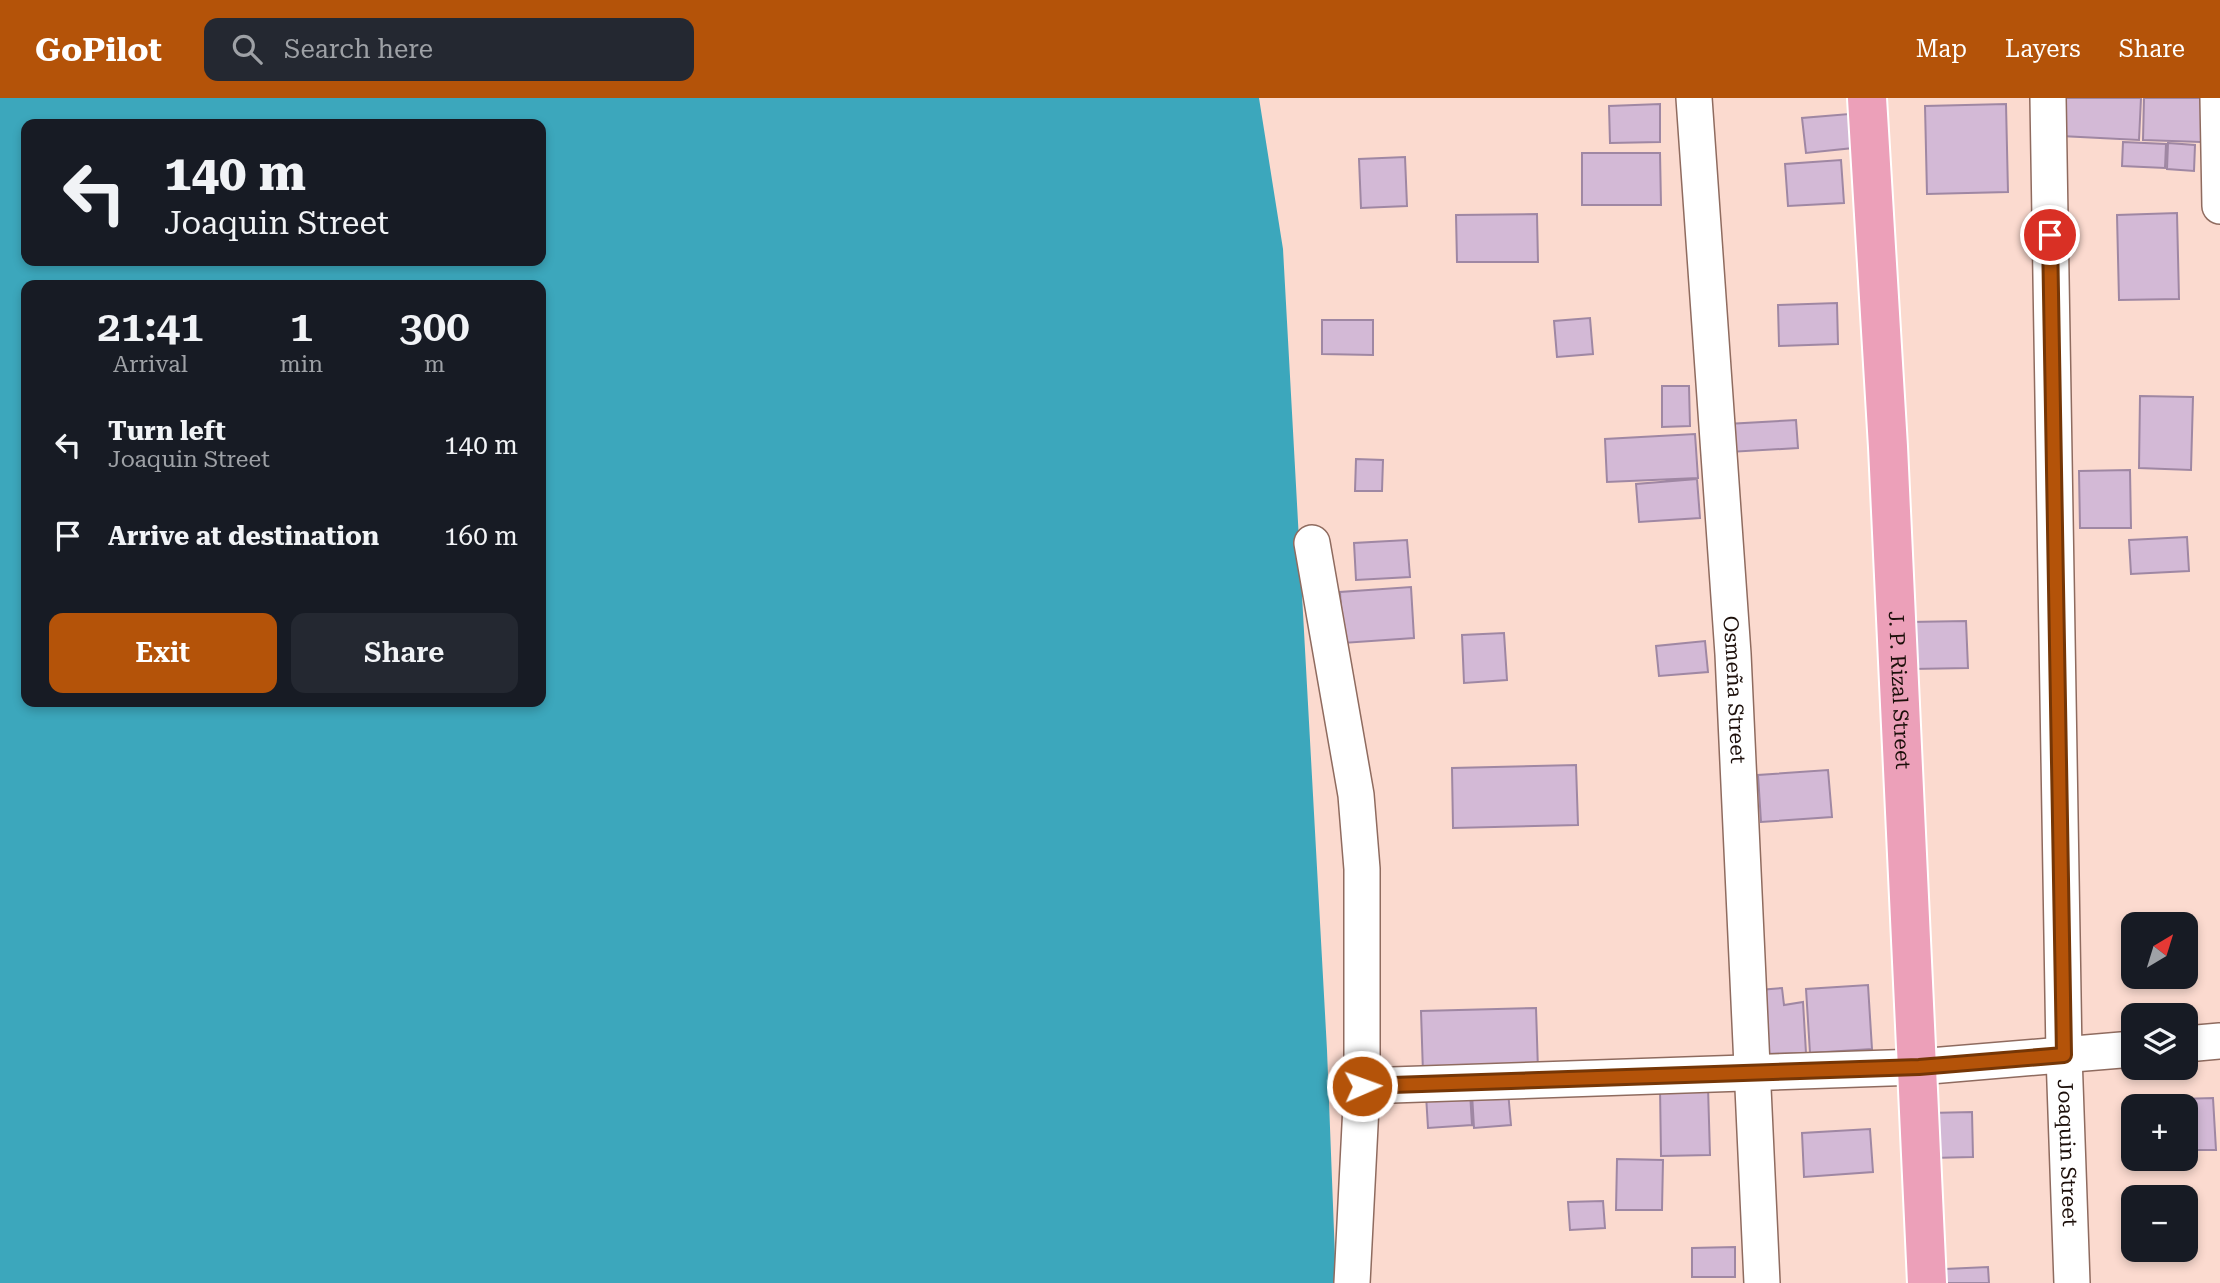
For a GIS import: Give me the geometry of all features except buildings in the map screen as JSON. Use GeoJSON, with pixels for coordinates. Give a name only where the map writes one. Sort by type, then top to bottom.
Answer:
{"type":"FeatureCollection","features":[{"type":"Feature","properties":{"kind":"main road","name":"J. P. Rizal Street"},"geometry":{"type":"LineString","coordinates":[[1867,98],[1888,447],[1927,1283]]}},
{"type":"Feature","properties":{"kind":"street","name":"Osmeña Street"},"geometry":{"type":"LineString","coordinates":[[1695,98],[1733,653],[1762,1283]]}},
{"type":"Feature","properties":{"kind":"street","name":"Joaquin Street"},"geometry":{"type":"LineString","coordinates":[[2048,98],[2064,1055],[2071,1283]]}},
{"type":"Feature","properties":{"kind":"street"},"geometry":{"type":"LineString","coordinates":[[2218,98],[2220,206]]}},
{"type":"Feature","properties":{"kind":"street"},"geometry":{"type":"LineString","coordinates":[[1312,543],[1356,795],[1362,869],[1362,1086],[1352,1283]]}},
{"type":"Feature","properties":{"kind":"street"},"geometry":{"type":"LineString","coordinates":[[2198,1043],[2220,1041]]}},
{"type":"Feature","properties":{"kind":"street"},"geometry":{"type":"LineString","coordinates":[[1362,1086],[1919,1067],[2121,1050]]}},
{"type":"Feature","properties":{"kind":"water"},"geometry":{"type":"Polygon","coordinates":[[[0,98],[1259,98],[1283,249],[1327,1050],[1336,1283],[0,1283],[0,98]]]}},
{"type":"Feature","properties":{"kind":"route"},"geometry":{"type":"LineString","coordinates":[[1362,1086],[1919,1067],[2064,1055],[2050,235]]}}]}
